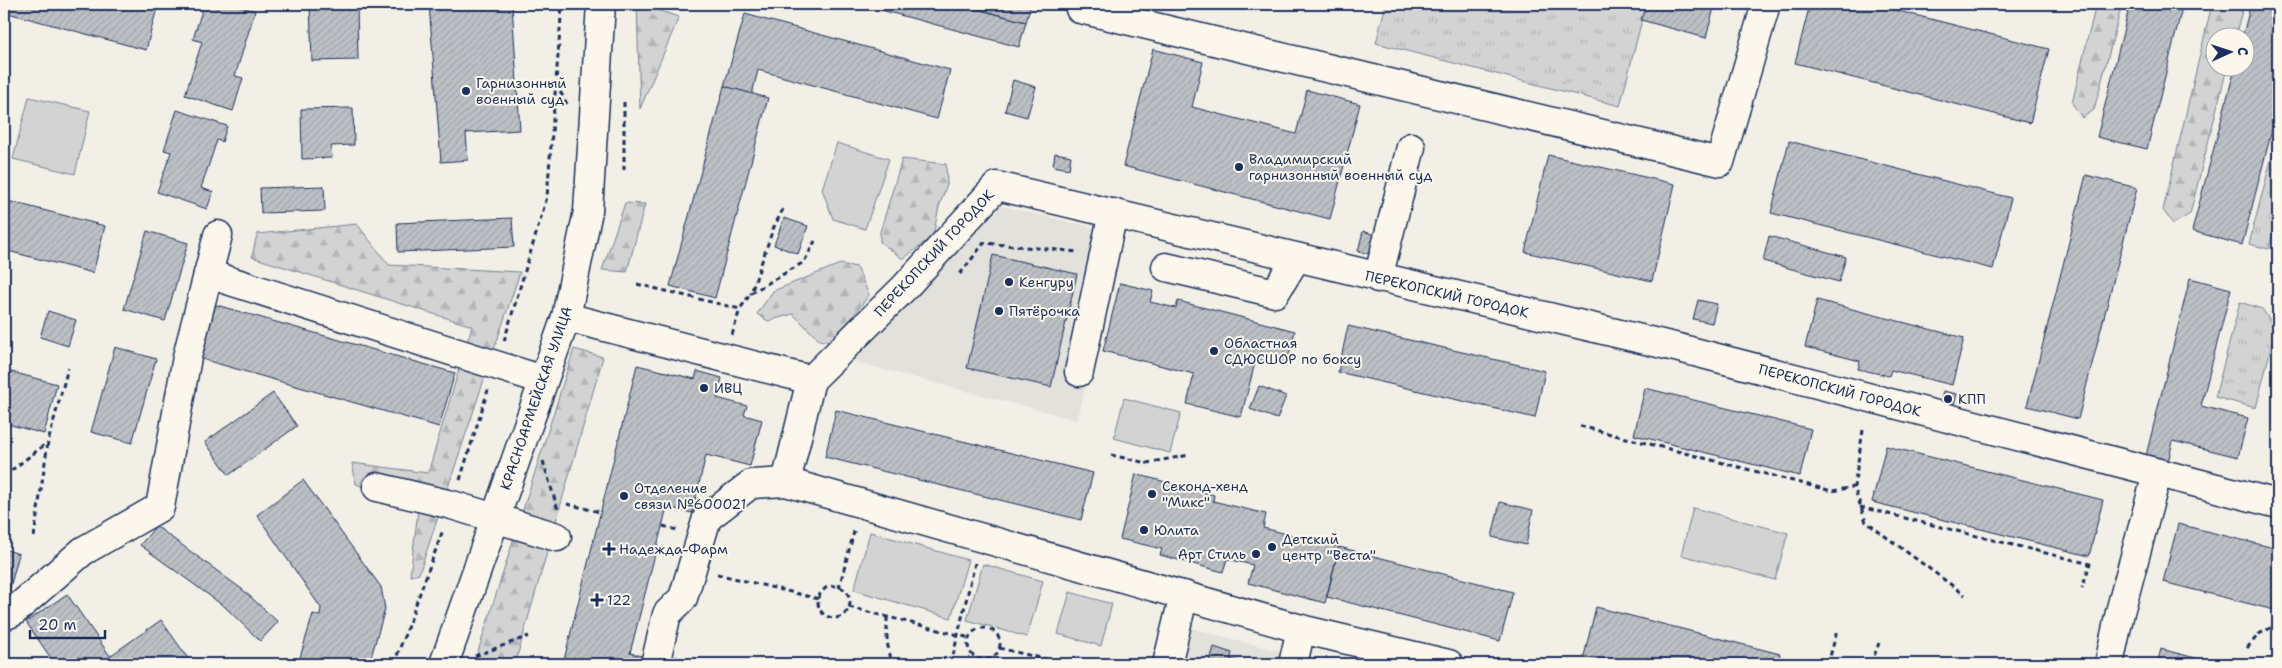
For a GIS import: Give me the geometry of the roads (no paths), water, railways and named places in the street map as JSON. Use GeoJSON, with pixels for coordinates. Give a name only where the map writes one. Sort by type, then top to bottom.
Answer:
{"type":"FeatureCollection","features":[{"type":"Feature","properties":{"kind":"street","name":"КРАСНОАРМЕЙСКАЯ УЛИЦА"},"geometry":{"type":"LineString","coordinates":[[456,661],[496,517],[566,317],[588,211],[601,4]]}},
{"type":"Feature","properties":{"kind":"street"},"geometry":{"type":"LineString","coordinates":[[1082,4],[1080,9],[1720,162],[1766,4]]}},
{"type":"Feature","properties":{"kind":"street"},"geometry":{"type":"LineString","coordinates":[[1378,278],[1412,147]]}},
{"type":"Feature","properties":{"kind":"street","name":"ПЕРЕКОПСКИЙ ГОРОДОК"},"geometry":{"type":"LineString","coordinates":[[811,380],[905,287],[997,186],[1686,350],[2278,504]]}},
{"type":"Feature","properties":{"kind":"street"},"geometry":{"type":"LineString","coordinates":[[1079,372],[1113,213]]}},
{"type":"Feature","properties":{"kind":"street"},"geometry":{"type":"LineString","coordinates":[[4,616],[13,612],[83,550],[160,507],[187,357],[218,234]]}},
{"type":"Feature","properties":{"kind":"street"},"geometry":{"type":"LineString","coordinates":[[1166,267],[1275,293],[1296,258]]}},
{"type":"Feature","properties":{"kind":"street"},"geometry":{"type":"LineString","coordinates":[[208,274],[543,380]]}},
{"type":"Feature","properties":{"kind":"street"},"geometry":{"type":"LineString","coordinates":[[566,317],[811,380],[786,482]]}},
{"type":"Feature","properties":{"kind":"street"},"geometry":{"type":"LineString","coordinates":[[2109,664],[2122,605],[2157,474]]}},
{"type":"Feature","properties":{"kind":"street"},"geometry":{"type":"LineString","coordinates":[[655,664],[667,614],[683,598],[707,518],[751,484],[786,482],[1301,629],[1448,664]]}},
{"type":"Feature","properties":{"kind":"street"},"geometry":{"type":"LineString","coordinates":[[377,487],[496,517],[558,525]]}},
{"type":"Feature","properties":{"kind":"street"},"geometry":{"type":"LineString","coordinates":[[1167,664],[1184,595]]}},
{"type":"Feature","properties":{"kind":"street"},"geometry":{"type":"LineString","coordinates":[[1293,664],[1301,629]]}},
{"type":"Feature","properties":{"kind":"place","name":"Гарнизонный военный суд"},"geometry":{"type":"Point","coordinates":[466,91]}},
{"type":"Feature","properties":{"kind":"place","name":"Владимирский гарнизонный военный суд"},"geometry":{"type":"Point","coordinates":[1239,167]}},
{"type":"Feature","properties":{"kind":"place","name":"Кенгуру"},"geometry":{"type":"Point","coordinates":[1009,282]}},
{"type":"Feature","properties":{"kind":"place","name":"Пятёрочка"},"geometry":{"type":"Point","coordinates":[999,311]}},
{"type":"Feature","properties":{"kind":"place","name":"Областная СДЮСШОР по боксу"},"geometry":{"type":"Point","coordinates":[1214,351]}},
{"type":"Feature","properties":{"kind":"place","name":"ИВЦ"},"geometry":{"type":"Point","coordinates":[704,388]}},
{"type":"Feature","properties":{"kind":"place","name":"КПП"},"geometry":{"type":"Point","coordinates":[1948,399]}},
{"type":"Feature","properties":{"kind":"place","name":"Секонд-хенд \"Микс\""},"geometry":{"type":"Point","coordinates":[1152,494]}},
{"type":"Feature","properties":{"kind":"place","name":"Отделение связи №600021"},"geometry":{"type":"Point","coordinates":[624,496]}},
{"type":"Feature","properties":{"kind":"place","name":"Юлита"},"geometry":{"type":"Point","coordinates":[1144,530]}},
{"type":"Feature","properties":{"kind":"place","name":"Детский центр \"Веста\""},"geometry":{"type":"Point","coordinates":[1272,547]}},
{"type":"Feature","properties":{"kind":"place","name":"Надежда-Фарм"},"geometry":{"type":"Point","coordinates":[609,549]}},
{"type":"Feature","properties":{"kind":"place","name":"Арт Стиль"},"geometry":{"type":"Point","coordinates":[1256,554]}},
{"type":"Feature","properties":{"kind":"place","name":"122"},"geometry":{"type":"Point","coordinates":[597,600]}}]}
